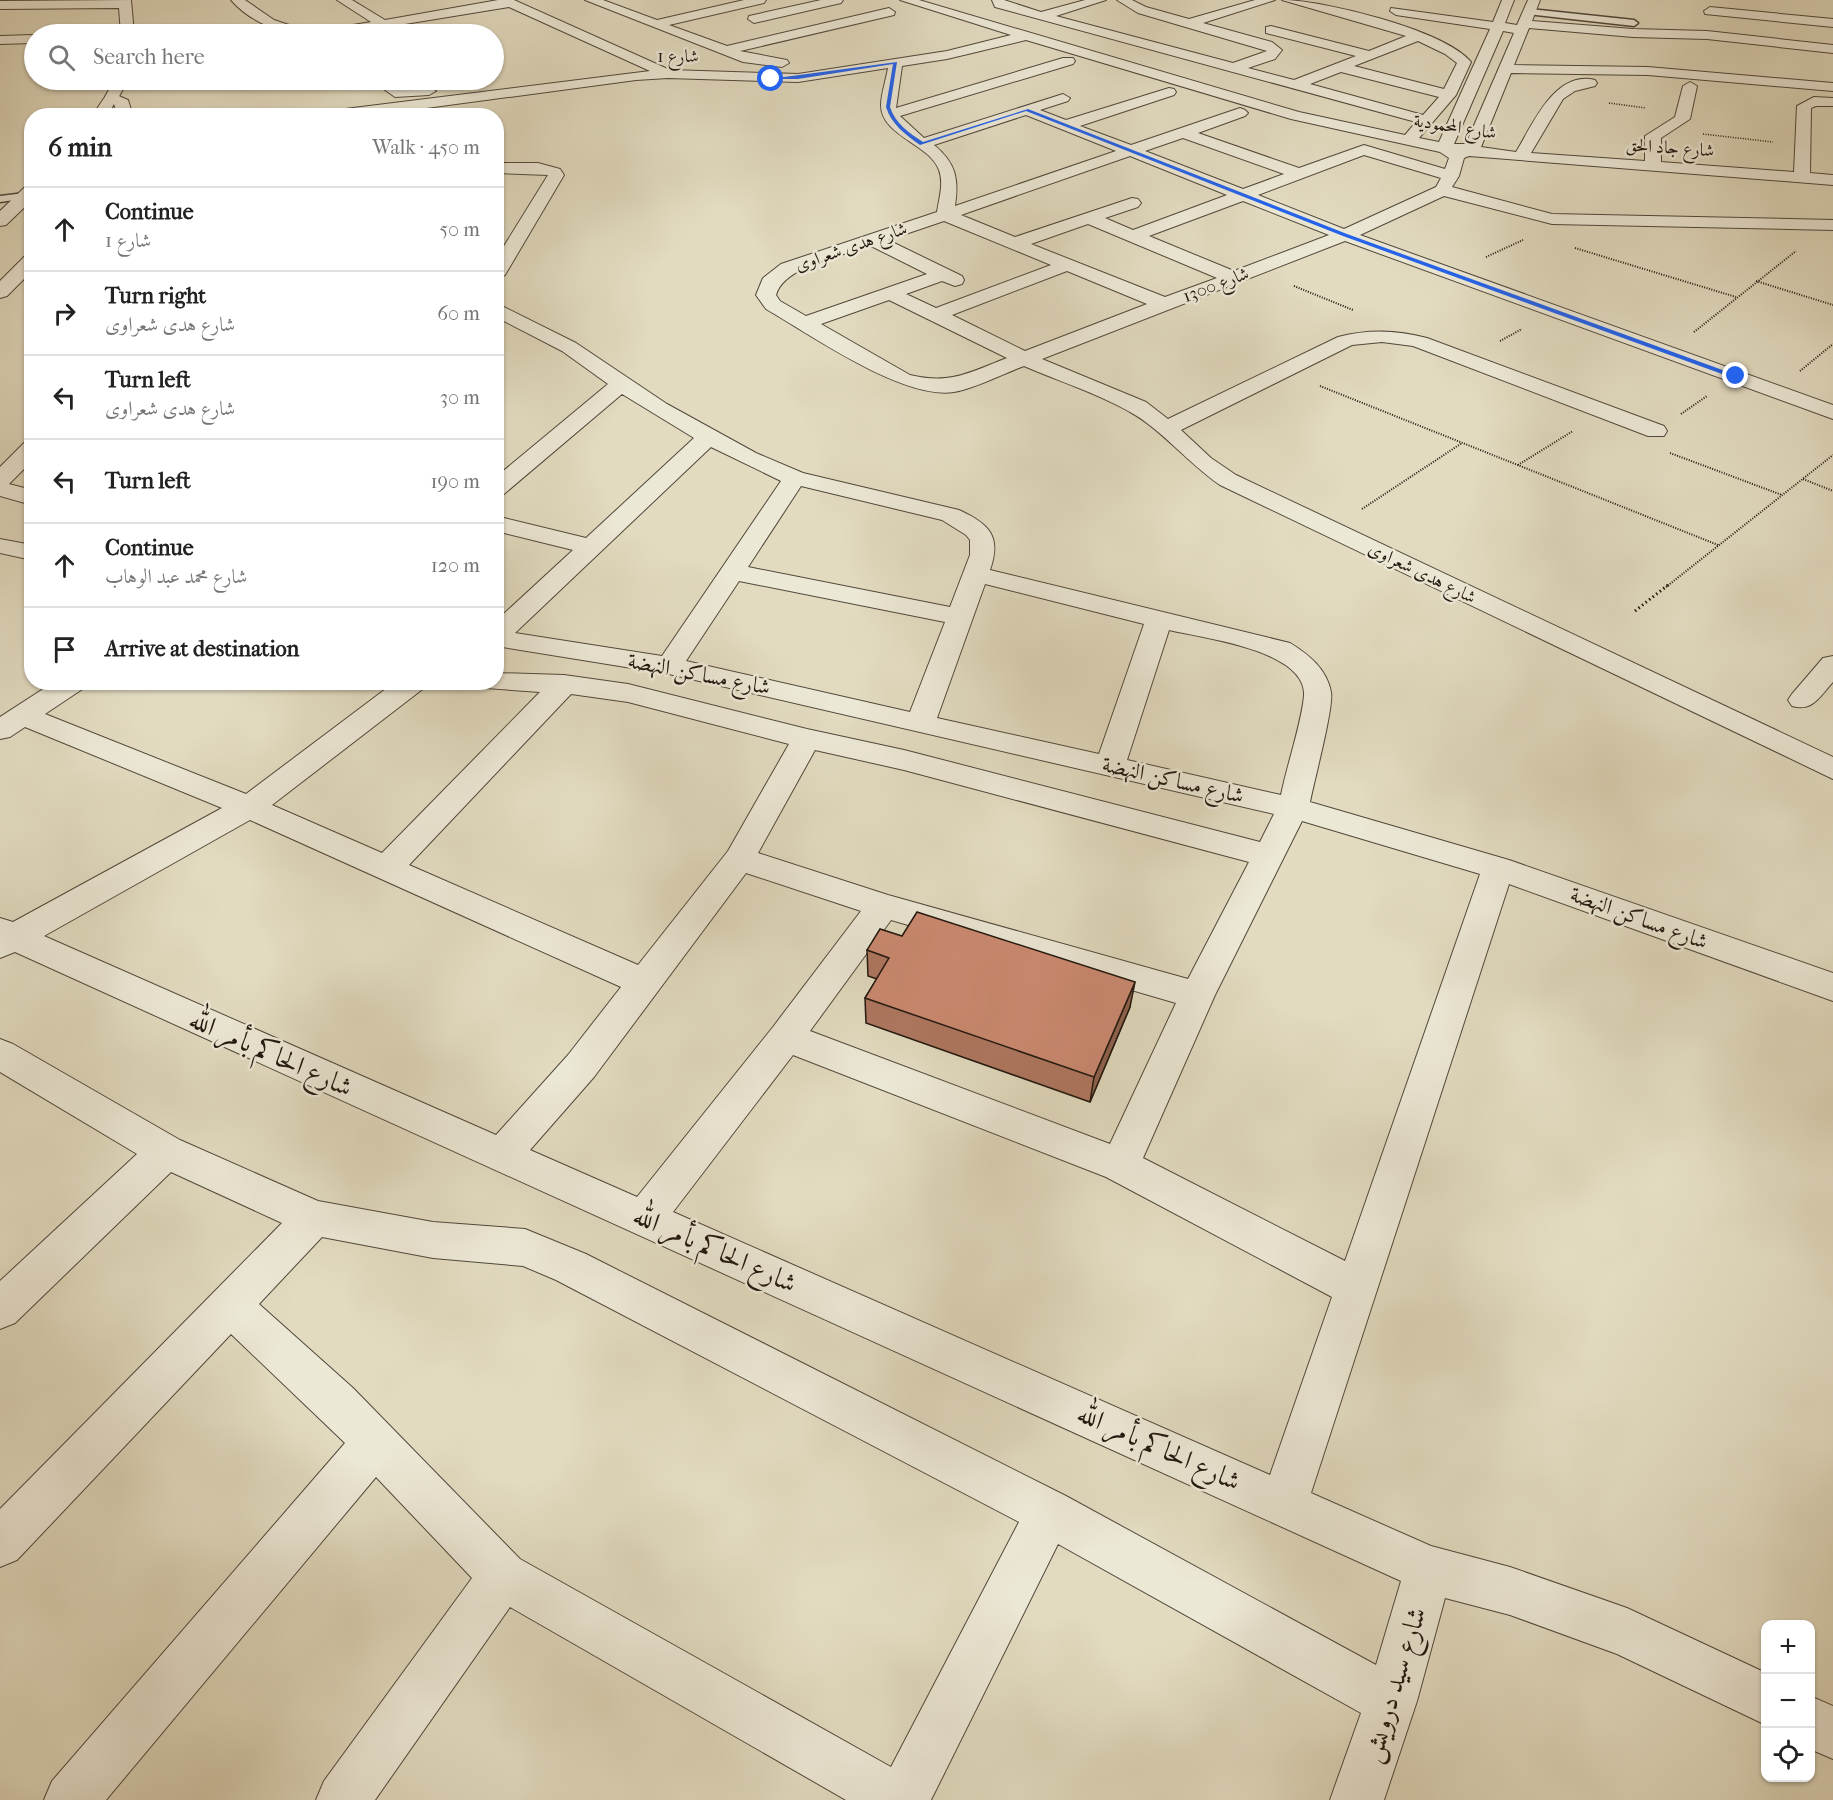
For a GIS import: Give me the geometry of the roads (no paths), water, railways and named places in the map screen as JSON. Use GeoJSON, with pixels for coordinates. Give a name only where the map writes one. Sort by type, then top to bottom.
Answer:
{"type":"FeatureCollection","features":[{"type":"Feature","properties":{"kind":"street"},"geometry":{"type":"LineString","coordinates":[[237,0],[273,24]]}},
{"type":"Feature","properties":{"kind":"street"},"geometry":{"type":"LineString","coordinates":[[344,0],[383,24],[508,2],[668,74]]}},
{"type":"Feature","properties":{"kind":"street"},"geometry":{"type":"LineString","coordinates":[[591,0],[759,61],[794,63]]}},
{"type":"Feature","properties":{"kind":"street"},"geometry":{"type":"LineString","coordinates":[[657,24],[760,0],[762,9],[754,19]]}},
{"type":"Feature","properties":{"kind":"street"},"geometry":{"type":"LineString","coordinates":[[754,19],[837,0]]}},
{"type":"Feature","properties":{"kind":"street","name":"شارع المحمودية"},"geometry":{"type":"LineString","coordinates":[[908,0],[1296,116],[1416,130]]}},
{"type":"Feature","properties":{"kind":"street"},"geometry":{"type":"LineString","coordinates":[[998,0],[999,4],[1297,84],[1416,130],[1449,94],[1464,62],[1451,51],[1419,36],[1288,0]]}},
{"type":"Feature","properties":{"kind":"street"},"geometry":{"type":"LineString","coordinates":[[1042,15],[1100,0]]}},
{"type":"Feature","properties":{"kind":"street"},"geometry":{"type":"LineString","coordinates":[[1128,3],[1159,0]]}},
{"type":"Feature","properties":{"kind":"street"},"geometry":{"type":"LineString","coordinates":[[1132,39],[1269,0]]}},
{"type":"Feature","properties":{"kind":"street"},"geometry":{"type":"LineString","coordinates":[[1344,0],[1364,4]]}},
{"type":"Feature","properties":{"kind":"street"},"geometry":{"type":"LineString","coordinates":[[1447,183],[1483,64],[1508,0]]}},
{"type":"Feature","properties":{"kind":"street","name":"شارع المحمودية"},"geometry":{"type":"LineString","coordinates":[[950,1],[1416,130],[1458,148],[1512,156]]}},
{"type":"Feature","properties":{"kind":"street"},"geometry":{"type":"LineString","coordinates":[[0,5],[124,2],[127,24]]}},
{"type":"Feature","properties":{"kind":"street"},"geometry":{"type":"LineString","coordinates":[[727,50],[895,14],[860,3]]}},
{"type":"Feature","properties":{"kind":"street"},"geometry":{"type":"LineString","coordinates":[[1128,3],[1267,45],[1275,50],[1270,56],[1236,67]]}},
{"type":"Feature","properties":{"kind":"street"},"geometry":{"type":"LineString","coordinates":[[618,10],[641,5]]}},
{"type":"Feature","properties":{"kind":"street"},"geometry":{"type":"LineString","coordinates":[[1707,35],[1711,5],[1817,16],[1833,23]]}},
{"type":"Feature","properties":{"kind":"street"},"geometry":{"type":"LineString","coordinates":[[1386,9],[1497,27],[1528,16],[1633,33],[1707,35],[1831,53]]}},
{"type":"Feature","properties":{"kind":"street"},"geometry":{"type":"LineString","coordinates":[[1243,38],[1329,11]]}},
{"type":"Feature","properties":{"kind":"street"},"geometry":{"type":"LineString","coordinates":[[1458,148],[1507,69],[1528,16]]}},
{"type":"Feature","properties":{"kind":"street"},"geometry":{"type":"LineString","coordinates":[[754,19],[795,34]]}},
{"type":"Feature","properties":{"kind":"street"},"geometry":{"type":"LineString","coordinates":[[397,22],[401,24]]}},
{"type":"Feature","properties":{"kind":"street"},"geometry":{"type":"LineString","coordinates":[[836,25],[858,33]]}},
{"type":"Feature","properties":{"kind":"street"},"geometry":{"type":"LineString","coordinates":[[1270,30],[1369,55]]}},
{"type":"Feature","properties":{"kind":"street","name":"شارع 1"},"geometry":{"type":"LineString","coordinates":[[401,108],[573,82],[668,74],[798,78],[896,53],[996,43],[1025,36]]}},
{"type":"Feature","properties":{"kind":"street"},"geometry":{"type":"LineString","coordinates":[[1297,84],[1419,36]]}},
{"type":"Feature","properties":{"kind":"street"},"geometry":{"type":"LineString","coordinates":[[0,40],[24,39]]}},
{"type":"Feature","properties":{"kind":"street"},"geometry":{"type":"LineString","coordinates":[[996,43],[1068,61],[1318,136]]}},
{"type":"Feature","properties":{"kind":"street"},"geometry":{"type":"LineString","coordinates":[[813,61],[896,53],[888,107],[890,114],[904,131],[943,163],[948,172],[945,215],[1164,304]]}},
{"type":"Feature","properties":{"kind":"street"},"geometry":{"type":"LineString","coordinates":[[606,59],[627,55]]}},
{"type":"Feature","properties":{"kind":"street"},"geometry":{"type":"LineString","coordinates":[[890,114],[1068,61]]}},
{"type":"Feature","properties":{"kind":"street"},"geometry":{"type":"LineString","coordinates":[[1340,67],[1449,94]]}},
{"type":"Feature","properties":{"kind":"street"},"geometry":{"type":"LineString","coordinates":[[1796,83],[1810,67]]}},
{"type":"Feature","properties":{"kind":"street"},"geometry":{"type":"LineString","coordinates":[[1507,69],[1621,69],[1833,87]]}},
{"type":"Feature","properties":{"kind":"street"},"geometry":{"type":"LineString","coordinates":[[1010,78],[1104,113]]}},
{"type":"Feature","properties":{"kind":"street"},"geometry":{"type":"LineString","coordinates":[[1512,156],[1557,96],[1570,88],[1590,83]]}},
{"type":"Feature","properties":{"kind":"street"},"geometry":{"type":"LineString","coordinates":[[1653,167],[1653,136],[1682,119],[1690,86]]}},
{"type":"Feature","properties":{"kind":"street"},"geometry":{"type":"LineString","coordinates":[[104,108],[116,90]]}},
{"type":"Feature","properties":{"kind":"street"},"geometry":{"type":"LineString","coordinates":[[391,90],[395,93],[410,94],[433,90]]}},
{"type":"Feature","properties":{"kind":"street"},"geometry":{"type":"LineString","coordinates":[[1066,125],[1169,92]]}},
{"type":"Feature","properties":{"kind":"street"},"geometry":{"type":"LineString","coordinates":[[112,97],[123,103],[124,108]]}},
{"type":"Feature","properties":{"kind":"street"},"geometry":{"type":"LineString","coordinates":[[1802,178],[1804,106],[1814,101],[1833,102]]}},
{"type":"Feature","properties":{"kind":"street"},"geometry":{"type":"LineString","coordinates":[[922,144],[1026,110],[1073,102]]}},
{"type":"Feature","properties":{"kind":"street"},"geometry":{"type":"LineString","coordinates":[[1026,110],[1345,235],[1833,412]]}},
{"type":"Feature","properties":{"kind":"street","name":"شارع هدى شعراوى"},"geometry":{"type":"LineString","coordinates":[[952,386],[926,385],[903,379],[804,323],[773,305],[766,296],[770,282],[788,268],[1133,152],[1240,113]]}},
{"type":"Feature","properties":{"kind":"street"},"geometry":{"type":"LineString","coordinates":[[1183,134],[1300,174]]}},
{"type":"Feature","properties":{"kind":"street"},"geometry":{"type":"LineString","coordinates":[[1341,143],[1536,217],[1568,220],[1833,225]]}},
{"type":"Feature","properties":{"kind":"street"},"geometry":{"type":"LineString","coordinates":[[1133,236],[1363,150]]}},
{"type":"Feature","properties":{"kind":"street","name":"شارع جاد الحق"},"geometry":{"type":"LineString","coordinates":[[1512,156],[1833,180]]}},
{"type":"Feature","properties":{"kind":"street"},"geometry":{"type":"LineString","coordinates":[[504,168],[538,168],[554,172],[556,175],[504,262]]}},
{"type":"Feature","properties":{"kind":"street"},"geometry":{"type":"LineString","coordinates":[[1061,176],[1082,184]]}},
{"type":"Feature","properties":{"kind":"street","name":"شارع 1300"},"geometry":{"type":"LineString","coordinates":[[952,386],[1345,235],[1447,183]]}},
{"type":"Feature","properties":{"kind":"street"},"geometry":{"type":"LineString","coordinates":[[1112,195],[1175,220]]}},
{"type":"Feature","properties":{"kind":"street"},"geometry":{"type":"LineString","coordinates":[[0,221],[24,199]]}},
{"type":"Feature","properties":{"kind":"street"},"geometry":{"type":"LineString","coordinates":[[1015,243],[1089,218],[1143,208]]}},
{"type":"Feature","properties":{"kind":"street"},"geometry":{"type":"LineString","coordinates":[[1089,218],[1234,278]]}},
{"type":"Feature","properties":{"kind":"street"},"geometry":{"type":"LineString","coordinates":[[873,240],[987,296]]}},
{"type":"Feature","properties":{"kind":"street"},"geometry":{"type":"LineString","coordinates":[[935,315],[1067,265]]}},
{"type":"Feature","properties":{"kind":"street"},"geometry":{"type":"LineString","coordinates":[[0,292],[24,268]]}},
{"type":"Feature","properties":{"kind":"street"},"geometry":{"type":"LineString","coordinates":[[804,323],[944,274]]}},
{"type":"Feature","properties":{"kind":"street","name":"شارع هدى شعراوى"},"geometry":{"type":"LineString","coordinates":[[890,293],[1023,358],[1138,407],[1166,429],[1182,447],[1228,480],[1833,769]]}},
{"type":"Feature","properties":{"kind":"street"},"geometry":{"type":"LineString","coordinates":[[504,319],[569,347],[658,410],[707,438],[795,478],[950,515],[971,525],[980,534],[985,544],[921,722]]}},
{"type":"Feature","properties":{"kind":"street"},"geometry":{"type":"LineString","coordinates":[[1166,429],[1345,341],[1366,335],[1393,335],[1420,342],[1656,431]]}},
{"type":"Feature","properties":{"kind":"street"},"geometry":{"type":"LineString","coordinates":[[504,479],[622,383]]}},
{"type":"Feature","properties":{"kind":"street"},"geometry":{"type":"LineString","coordinates":[[504,629],[707,438]]}},
{"type":"Feature","properties":{"kind":"street"},"geometry":{"type":"LineString","coordinates":[[0,480],[24,456]]}},
{"type":"Feature","properties":{"kind":"street"},"geometry":{"type":"LineString","coordinates":[[669,666],[795,478]]}},
{"type":"Feature","properties":{"kind":"street"},"geometry":{"type":"LineString","coordinates":[[0,489],[24,496]]}},
{"type":"Feature","properties":{"kind":"street"},"geometry":{"type":"LineString","coordinates":[[504,525],[590,547]]}},
{"type":"Feature","properties":{"kind":"street"},"geometry":{"type":"LineString","coordinates":[[0,546],[24,551]]}},
{"type":"Feature","properties":{"kind":"street"},"geometry":{"type":"LineString","coordinates":[[732,572],[960,617]]}},
{"type":"Feature","properties":{"kind":"street"},"geometry":{"type":"LineString","coordinates":[[975,574],[1280,649],[1309,670],[1316,682],[1318,695],[1293,808],[1197,994],[1120,1165]]}},
{"type":"Feature","properties":{"kind":"street"},"geometry":{"type":"LineString","coordinates":[[1110,766],[1158,619]]}},
{"type":"Feature","properties":{"kind":"street","name":"شارع مساكن النهضة"},"geometry":{"type":"LineString","coordinates":[[504,638],[669,666],[1293,808],[1498,868],[1833,987]]}},
{"type":"Feature","properties":{"kind":"street"},"geometry":{"type":"LineString","coordinates":[[1802,700],[1833,664]]}},
{"type":"Feature","properties":{"kind":"street","name":"شارع مساكن النهضة"},"geometry":{"type":"LineString","coordinates":[[504,682],[564,684],[628,693],[807,739],[904,760],[1270,855]]}},
{"type":"Feature","properties":{"kind":"street"},"geometry":{"type":"LineString","coordinates":[[387,868],[564,684]]}},
{"type":"Feature","properties":{"kind":"street"},"geometry":{"type":"LineString","coordinates":[[12,723],[62,690]]}},
{"type":"Feature","properties":{"kind":"street"},"geometry":{"type":"LineString","coordinates":[[4,938],[249,807],[403,690]]}},
{"type":"Feature","properties":{"kind":"street"},"geometry":{"type":"LineString","coordinates":[[12,723],[249,807],[645,982]]}},
{"type":"Feature","properties":{"kind":"street"},"geometry":{"type":"LineString","coordinates":[[502,1155],[581,1066],[739,859],[807,739]]}},
{"type":"Feature","properties":{"kind":"street"},"geometry":{"type":"LineString","coordinates":[[739,859],[883,906],[1197,994]]}},
{"type":"Feature","properties":{"kind":"street"},"geometry":{"type":"LineString","coordinates":[[1284,1503],[1498,868]]}},
{"type":"Feature","properties":{"kind":"street"},"geometry":{"type":"LineString","coordinates":[[645,1217],[786,1037],[883,906]]}},
{"type":"Feature","properties":{"kind":"street","name":"شارع الحاكم بأمر الله"},"geometry":{"type":"LineString","coordinates":[[4,938],[645,1217],[1429,1569],[1510,1591],[1627,1633],[1761,1698]]}},
{"type":"Feature","properties":{"kind":"street"},"geometry":{"type":"LineString","coordinates":[[786,1037],[1120,1165],[1357,1289]]}},
{"type":"Feature","properties":{"kind":"street"},"geometry":{"type":"LineString","coordinates":[[0,1054],[166,1152],[314,1218],[433,1240],[525,1248],[571,1267],[1049,1513],[1391,1701]]}},
{"type":"Feature","properties":{"kind":"street"},"geometry":{"type":"LineString","coordinates":[[0,1309],[166,1152]]}},
{"type":"Feature","properties":{"kind":"street"},"geometry":{"type":"LineString","coordinates":[[0,1543],[314,1218]]}},
{"type":"Feature","properties":{"kind":"street"},"geometry":{"type":"LineString","coordinates":[[231,1306],[337,1403],[503,1576],[898,1800]]}},
{"type":"Feature","properties":{"kind":"street"},"geometry":{"type":"LineString","coordinates":[[71,1800],[375,1443]]}},
{"type":"Feature","properties":{"kind":"street"},"geometry":{"type":"LineString","coordinates":[[903,1800],[1049,1513]]}},
{"type":"Feature","properties":{"kind":"street","name":"شارع سيد درويش"},"geometry":{"type":"LineString","coordinates":[[1357,1800],[1391,1701],[1429,1569]]}},
{"type":"Feature","properties":{"kind":"street"},"geometry":{"type":"LineString","coordinates":[[343,1800],[503,1576]]}},
{"type":"Feature","properties":{"kind":"street"},"geometry":{"type":"LineString","coordinates":[[1815,1724],[1833,1733]]}},
{"type":"Feature","properties":{"kind":"lane"},"geometry":{"type":"LineString","coordinates":[[1528,16],[1634,23]]}},
{"type":"Feature","properties":{"kind":"lane"},"geometry":{"type":"LineString","coordinates":[[0,199],[24,195]]}}]}
